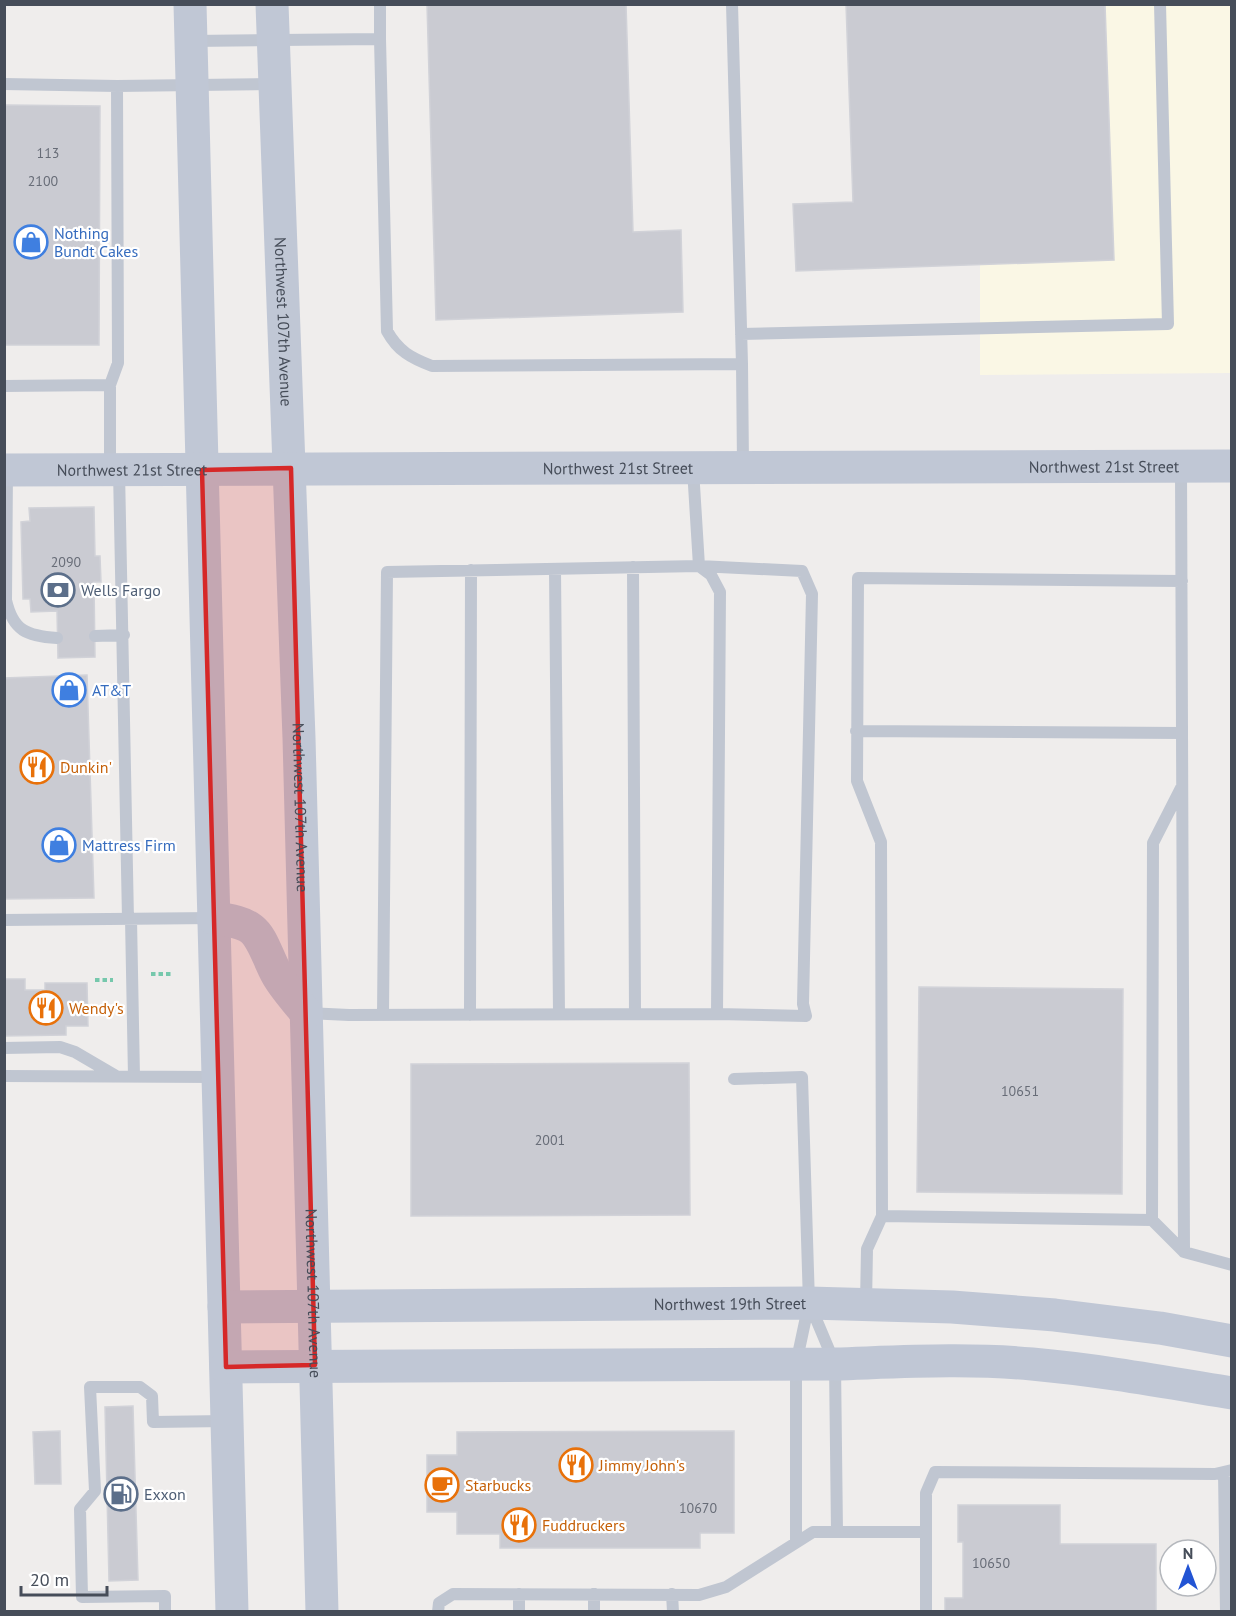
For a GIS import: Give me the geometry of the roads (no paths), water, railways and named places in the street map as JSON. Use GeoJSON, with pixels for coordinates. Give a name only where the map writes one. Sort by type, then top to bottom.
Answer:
{"type":"FeatureCollection","features":[{"type":"Feature","properties":{"kind":"main road"},"geometry":{"type":"LineString","coordinates":[[190,4],[232,1611]]}},
{"type":"Feature","properties":{"kind":"main road","name":"Northwest 107th Avenue"},"geometry":{"type":"LineString","coordinates":[[272,4],[291,468],[322,1611]]}},
{"type":"Feature","properties":{"kind":"main road","name":"Northwest 21st Street"},"geometry":{"type":"LineString","coordinates":[[5,470],[1232,466]]}},
{"type":"Feature","properties":{"kind":"main road"},"geometry":{"type":"LineString","coordinates":[[213,918],[237,921],[258,934],[275,973],[306,1013]]}},
{"type":"Feature","properties":{"kind":"main road","name":"Northwest 19th Street"},"geometry":{"type":"LineString","coordinates":[[224,1307],[866,1304],[952,1307],[1055,1315],[1160,1328],[1232,1341]]}},
{"type":"Feature","properties":{"kind":"main road"},"geometry":{"type":"LineString","coordinates":[[226,1366],[835,1364],[929,1360],[1030,1364],[1136,1377],[1232,1393]]}},
{"type":"Feature","properties":{"kind":"lane"},"geometry":{"type":"LineString","coordinates":[[380,4],[387,331],[396,346],[411,358],[432,366],[742,364]]}},
{"type":"Feature","properties":{"kind":"lane"},"geometry":{"type":"LineString","coordinates":[[732,4],[743,467]]}},
{"type":"Feature","properties":{"kind":"lane"},"geometry":{"type":"LineString","coordinates":[[741,334],[1168,324],[1160,4]]}},
{"type":"Feature","properties":{"kind":"lane"},"geometry":{"type":"LineString","coordinates":[[191,41],[380,39]]}},
{"type":"Feature","properties":{"kind":"lane"},"geometry":{"type":"LineString","coordinates":[[4,84],[192,86],[276,84]]}},
{"type":"Feature","properties":{"kind":"lane"},"geometry":{"type":"LineString","coordinates":[[117,86],[118,363],[110,386],[124,635],[134,1077]]}},
{"type":"Feature","properties":{"kind":"lane"},"geometry":{"type":"LineString","coordinates":[[4,386],[110,386]]}},
{"type":"Feature","properties":{"kind":"lane"},"geometry":{"type":"LineString","coordinates":[[1181,466],[1184,1252]]}},
{"type":"Feature","properties":{"kind":"lane"},"geometry":{"type":"LineString","coordinates":[[693,467],[699,566],[711,575],[720,592],[717,1014]]}},
{"type":"Feature","properties":{"kind":"lane"},"geometry":{"type":"LineString","coordinates":[[5,470],[6,600],[10,618],[16,626],[30,634],[57,638]]}},
{"type":"Feature","properties":{"kind":"lane"},"geometry":{"type":"LineString","coordinates":[[306,1013],[382,1015],[806,1016],[804,992],[812,594],[802,571],[699,566],[387,572],[382,1015]]}},
{"type":"Feature","properties":{"kind":"lane"},"geometry":{"type":"LineString","coordinates":[[633,567],[634,1014]]}},
{"type":"Feature","properties":{"kind":"lane"},"geometry":{"type":"LineString","coordinates":[[555,569],[559,1014]]}},
{"type":"Feature","properties":{"kind":"lane"},"geometry":{"type":"LineString","coordinates":[[470,1015],[471,570]]}},
{"type":"Feature","properties":{"kind":"lane"},"geometry":{"type":"LineString","coordinates":[[866,1304],[867,1249],[882,1216],[881,842],[857,781],[858,578],[1182,581]]}},
{"type":"Feature","properties":{"kind":"lane"},"geometry":{"type":"LineString","coordinates":[[95,636],[124,635]]}},
{"type":"Feature","properties":{"kind":"lane"},"geometry":{"type":"LineString","coordinates":[[856,731],[1182,733]]}},
{"type":"Feature","properties":{"kind":"lane"},"geometry":{"type":"LineString","coordinates":[[1152,1220],[1153,843],[1182,784]]}},
{"type":"Feature","properties":{"kind":"lane"},"geometry":{"type":"LineString","coordinates":[[4,920],[213,918]]}},
{"type":"Feature","properties":{"kind":"lane"},"geometry":{"type":"LineString","coordinates":[[4,1048],[60,1047],[75,1052],[117,1077]]}},
{"type":"Feature","properties":{"kind":"lane"},"geometry":{"type":"LineString","coordinates":[[4,1076],[217,1077]]}},
{"type":"Feature","properties":{"kind":"lane"},"geometry":{"type":"LineString","coordinates":[[734,1079],[802,1077],[809,1303],[796,1364],[796,1542]]}},
{"type":"Feature","properties":{"kind":"lane"},"geometry":{"type":"LineString","coordinates":[[882,1216],[1152,1220],[1184,1252],[1232,1265]]}},
{"type":"Feature","properties":{"kind":"lane"},"geometry":{"type":"LineString","coordinates":[[809,1303],[835,1364],[837,1532]]}},
{"type":"Feature","properties":{"kind":"lane"},"geometry":{"type":"LineString","coordinates":[[165,1611],[165,1596],[82,1597],[80,1509],[95,1491],[90,1388],[140,1386],[152,1396],[153,1422],[228,1421]]}},
{"type":"Feature","properties":{"kind":"lane"},"geometry":{"type":"LineString","coordinates":[[926,1611],[926,1493],[935,1472],[1228,1471],[1226,1611]]}},
{"type":"Feature","properties":{"kind":"lane"},"geometry":{"type":"LineString","coordinates":[[438,1611],[439,1603],[453,1594],[699,1595],[726,1587],[813,1532],[926,1532]]}},
{"type":"Feature","properties":{"kind":"lane"},"geometry":{"type":"LineString","coordinates":[[519,1594],[519,1611]]}},
{"type":"Feature","properties":{"kind":"lane"},"geometry":{"type":"LineString","coordinates":[[594,1594],[594,1611]]}},
{"type":"Feature","properties":{"kind":"lane"},"geometry":{"type":"LineString","coordinates":[[672,1594],[673,1611]]}},
{"type":"Feature","properties":{"kind":"place","name":"Nothing Bundt Cakes"},"geometry":{"type":"Point","coordinates":[31,242]}},
{"type":"Feature","properties":{"kind":"place","name":"Wells Fargo"},"geometry":{"type":"Point","coordinates":[58,590]}},
{"type":"Feature","properties":{"kind":"place","name":"AT&T"},"geometry":{"type":"Point","coordinates":[69,690]}},
{"type":"Feature","properties":{"kind":"place","name":"Dunkin'"},"geometry":{"type":"Point","coordinates":[37,767]}},
{"type":"Feature","properties":{"kind":"place","name":"Mattress Firm"},"geometry":{"type":"Point","coordinates":[59,845]}},
{"type":"Feature","properties":{"kind":"place","name":"Wendy's"},"geometry":{"type":"Point","coordinates":[46,1008]}},
{"type":"Feature","properties":{"kind":"place","name":"Jimmy John's"},"geometry":{"type":"Point","coordinates":[576,1465]}},
{"type":"Feature","properties":{"kind":"place","name":"Starbucks"},"geometry":{"type":"Point","coordinates":[442,1485]}},
{"type":"Feature","properties":{"kind":"place","name":"Exxon"},"geometry":{"type":"Point","coordinates":[121,1494]}},
{"type":"Feature","properties":{"kind":"place","name":"Fuddruckers"},"geometry":{"type":"Point","coordinates":[519,1525]}}]}
